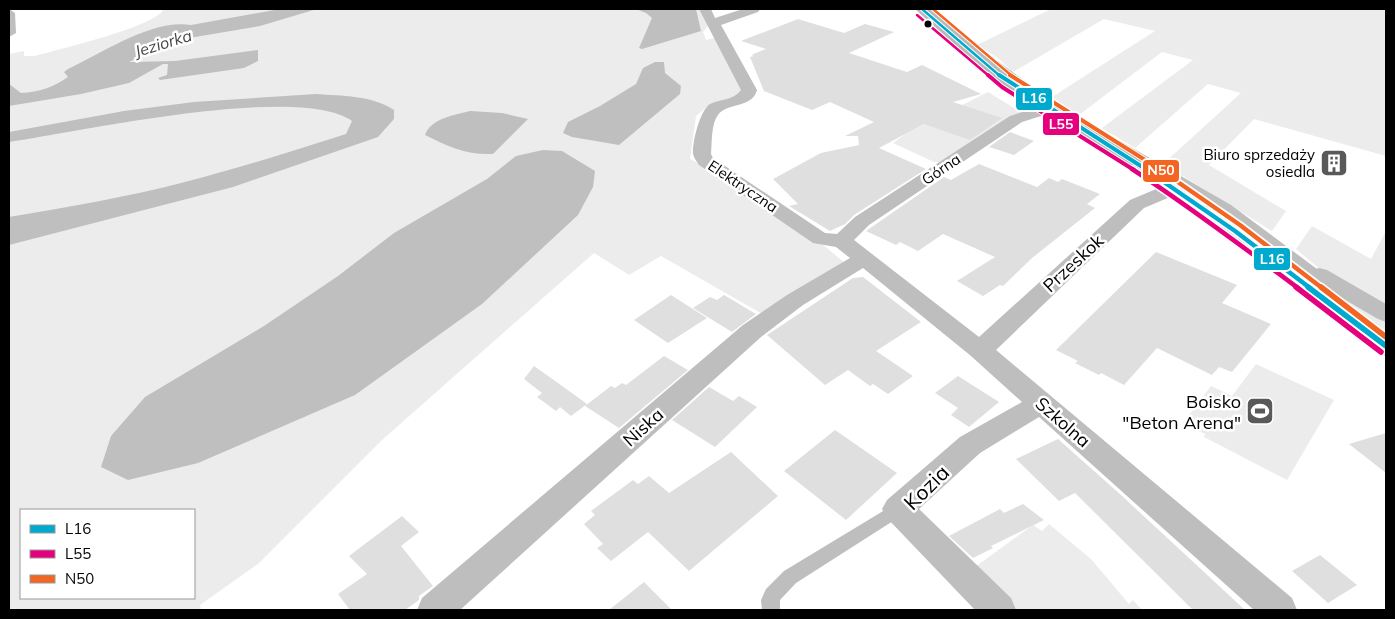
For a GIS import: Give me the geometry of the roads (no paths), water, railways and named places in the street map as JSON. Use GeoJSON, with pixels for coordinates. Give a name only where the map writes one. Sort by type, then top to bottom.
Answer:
{"type":"FeatureCollection","features":[{"type":"Feature","properties":{"kind":"main road"},"geometry":{"type":"LineString","coordinates":[[928,10],[984,64],[1048,109],[1175,188],[1235,231],[1386,346]]}},
{"type":"Feature","properties":{"kind":"street"},"geometry":{"type":"LineString","coordinates":[[710,16],[754,9]]}},
{"type":"Feature","properties":{"kind":"street"},"geometry":{"type":"LineString","coordinates":[[9,13],[10,33]]}},
{"type":"Feature","properties":{"kind":"street","name":"Elektryczna"},"geometry":{"type":"LineString","coordinates":[[710,16],[749,90],[748,94],[737,101],[715,108],[708,116],[702,154],[705,161],[820,239],[842,241]]}},
{"type":"Feature","properties":{"kind":"street","name":"Górna"},"geometry":{"type":"LineString","coordinates":[[842,241],[862,221],[1016,119],[1048,109]]}},
{"type":"Feature","properties":{"kind":"street","name":"Przeskok"},"geometry":{"type":"LineString","coordinates":[[980,350],[1137,204],[1175,188]]}},
{"type":"Feature","properties":{"kind":"street","name":"Szkolna"},"geometry":{"type":"LineString","coordinates":[[842,241],[980,350],[1279,610]]}},
{"type":"Feature","properties":{"kind":"street","name":"Niska"},"geometry":{"type":"LineString","coordinates":[[435,610],[752,331],[795,300],[863,259]]}},
{"type":"Feature","properties":{"kind":"street"},"geometry":{"type":"LineString","coordinates":[[1319,275],[1386,314]]}},
{"type":"Feature","properties":{"kind":"street","name":"Kozia"},"geometry":{"type":"LineString","coordinates":[[998,610],[898,509],[970,445],[1041,403]]}},
{"type":"Feature","properties":{"kind":"lane"},"geometry":{"type":"LineString","coordinates":[[928,10],[1005,71],[1074,118],[1226,207],[1319,275]]}},
{"type":"Feature","properties":{"kind":"lane"},"geometry":{"type":"LineString","coordinates":[[771,610],[770,601],[775,590],[790,577],[898,509]]}},
{"type":"Feature","properties":{"kind":"water","name":"Jeziorka"},"geometry":{"type":"Polygon","coordinates":[[[280,9],[317,9],[260,26],[189,38],[151,51],[129,62],[175,61],[258,50],[258,61],[244,68],[160,80],[158,78],[167,75],[168,64],[163,64],[129,83],[81,94],[9,106],[9,84],[21,93],[52,86],[68,77],[64,72],[68,69],[144,32],[160,27],[191,25],[280,9]]]}},
{"type":"Feature","properties":{"kind":"water"},"geometry":{"type":"Polygon","coordinates":[[[636,9],[696,9],[701,31],[642,49],[639,48],[652,18],[636,9]]]}},
{"type":"Feature","properties":{"kind":"water"},"geometry":{"type":"Polygon","coordinates":[[[655,62],[664,62],[665,73],[681,86],[680,94],[619,145],[572,137],[563,133],[568,122],[600,106],[636,84],[643,68],[655,62]]]}},
{"type":"Feature","properties":{"kind":"water"},"geometry":{"type":"Polygon","coordinates":[[[316,94],[356,97],[376,101],[394,110],[394,119],[378,137],[233,187],[9,245],[9,217],[141,192],[225,171],[346,134],[352,121],[325,111],[286,107],[238,108],[134,121],[9,142],[9,132],[124,111],[194,102],[316,94]]]}},
{"type":"Feature","properties":{"kind":"water"},"geometry":{"type":"Polygon","coordinates":[[[470,111],[502,113],[528,119],[493,154],[474,153],[458,149],[425,135],[428,129],[438,121],[470,111]]]}},
{"type":"Feature","properties":{"kind":"water"},"geometry":{"type":"Polygon","coordinates":[[[543,150],[562,151],[595,171],[593,187],[578,215],[482,304],[355,395],[198,463],[128,480],[101,467],[111,436],[145,397],[264,326],[338,276],[394,233],[487,179],[516,156],[543,150]]]}},
{"type":"Feature","properties":{"kind":"place","name":"Biuro sprzedaży osiedla"},"geometry":{"type":"Point","coordinates":[1334,163]}},
{"type":"Feature","properties":{"kind":"place","name":"Boisko \"Beton Arena\""},"geometry":{"type":"Point","coordinates":[1260,411]}}]}
